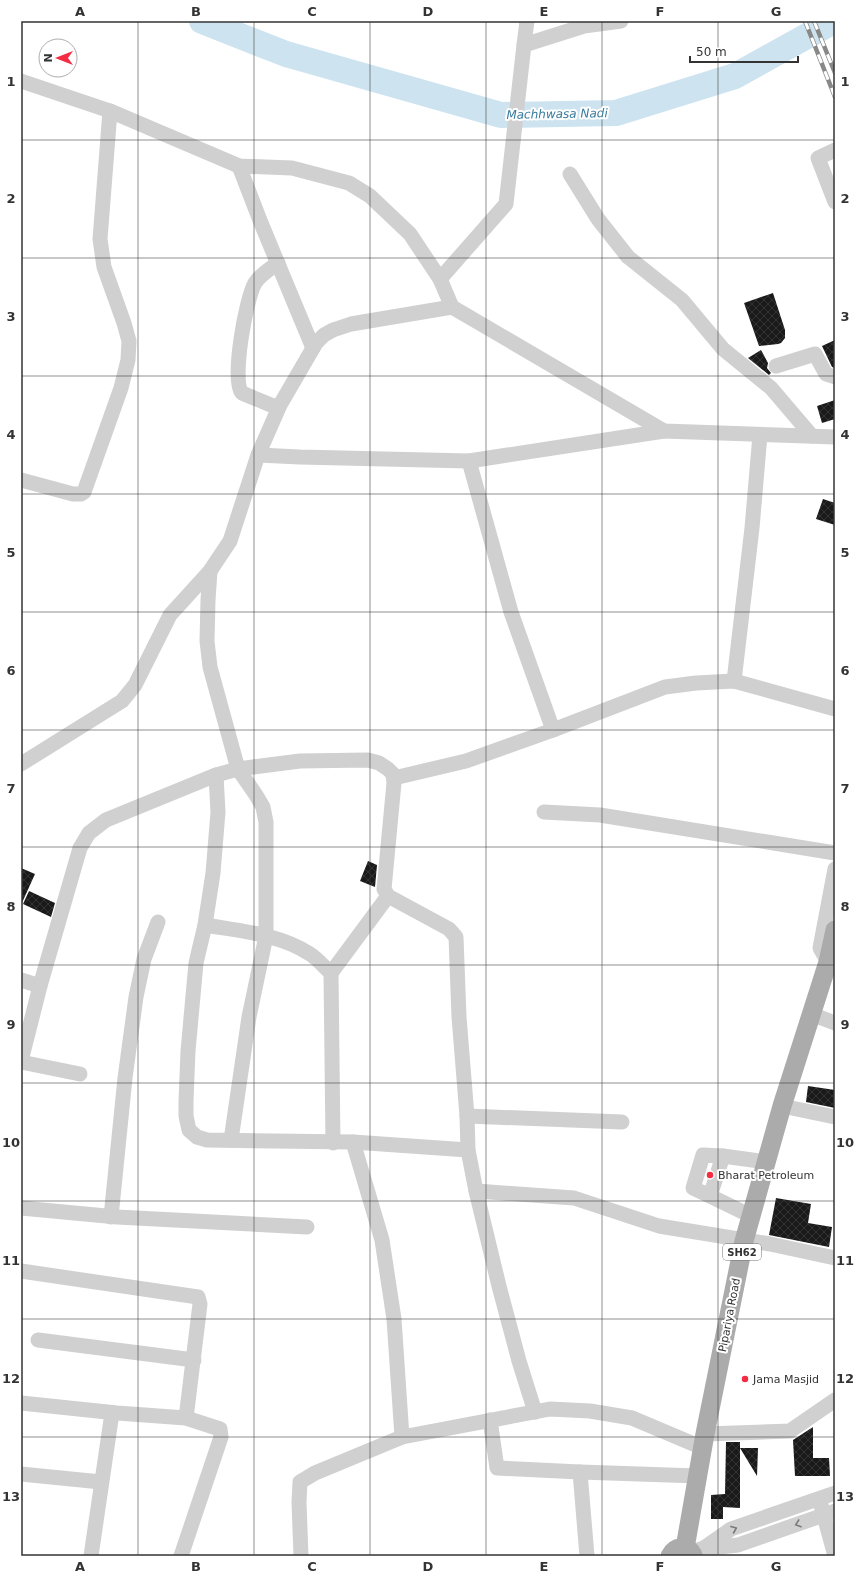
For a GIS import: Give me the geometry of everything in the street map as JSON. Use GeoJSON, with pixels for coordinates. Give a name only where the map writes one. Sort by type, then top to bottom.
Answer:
{"type":"FeatureCollection","features":[{"type":"Feature","properties":{"kind":"main road","name":"Pipariya Road"},"geometry":{"type":"LineString","coordinates":[[688,1552],[704,1441],[744,1241],[782,1106],[811,1014],[833,962],[835,930]]}},
{"type":"Feature","properties":{"kind":"street"},"geometry":{"type":"LineString","coordinates":[[440,279],[506,204],[527,21]]}},
{"type":"Feature","properties":{"kind":"street"},"geometry":{"type":"LineString","coordinates":[[524,45],[595,23],[621,21]]}},
{"type":"Feature","properties":{"kind":"street"},"geometry":{"type":"LineString","coordinates":[[21,81],[110,111],[239,166],[292,168],[349,183],[370,196],[410,234],[440,279],[452,307],[664,431]]}},
{"type":"Feature","properties":{"kind":"street"},"geometry":{"type":"LineString","coordinates":[[21,480],[73,494],[81,494],[84,492],[121,388],[128,360],[129,340],[104,267],[100,239],[110,111]]}},
{"type":"Feature","properties":{"kind":"street"},"geometry":{"type":"LineString","coordinates":[[835,150],[818,158],[835,202]]}},
{"type":"Feature","properties":{"kind":"street"},"geometry":{"type":"LineString","coordinates":[[239,166],[313,348]]}},
{"type":"Feature","properties":{"kind":"street"},"geometry":{"type":"LineString","coordinates":[[570,174],[598,219],[628,257],[682,300],[724,349],[771,388],[812,436]]}},
{"type":"Feature","properties":{"kind":"street"},"geometry":{"type":"LineString","coordinates":[[278,262],[259,278],[252,290],[247,304],[238,371],[239,390],[278,408]]}},
{"type":"Feature","properties":{"kind":"street"},"geometry":{"type":"LineString","coordinates":[[21,764],[122,701],[135,685],[170,615],[210,571],[230,541],[258,455],[278,408],[313,348],[324,336],[333,330],[351,324],[452,307]]}},
{"type":"Feature","properties":{"kind":"street"},"geometry":{"type":"LineString","coordinates":[[776,366],[814,354],[826,374],[835,377]]}},
{"type":"Feature","properties":{"kind":"street"},"geometry":{"type":"LineString","coordinates":[[258,455],[469,461],[664,431],[835,437]]}},
{"type":"Feature","properties":{"kind":"street"},"geometry":{"type":"LineString","coordinates":[[734,681],[752,528],[760,434]]}},
{"type":"Feature","properties":{"kind":"street"},"geometry":{"type":"LineString","coordinates":[[469,461],[511,612],[553,730]]}},
{"type":"Feature","properties":{"kind":"street"},"geometry":{"type":"LineString","coordinates":[[210,571],[207,641],[210,667],[238,769],[263,807],[266,822],[266,936],[249,1017],[231,1140]]}},
{"type":"Feature","properties":{"kind":"street"},"geometry":{"type":"LineString","coordinates":[[394,778],[466,761],[553,730],[665,687],[696,683],[734,681],[835,709]]}},
{"type":"Feature","properties":{"kind":"street"},"geometry":{"type":"LineString","coordinates":[[80,1074],[21,1061],[40,986],[80,848],[89,833],[106,820],[216,775],[238,769],[300,761],[368,760],[379,763],[388,769],[393,774],[394,778],[384,889],[388,896],[449,929],[456,937],[459,1017],[467,1116],[468,1150],[476,1191],[519,1361],[535,1412]]}},
{"type":"Feature","properties":{"kind":"street"},"geometry":{"type":"LineString","coordinates":[[216,775],[218,812],[213,873],[205,925],[196,963],[192,1005],[186,1116],[190,1130],[197,1137],[207,1140],[333,1143],[352,1142],[468,1150]]}},
{"type":"Feature","properties":{"kind":"street"},"geometry":{"type":"LineString","coordinates":[[544,812],[600,815],[835,854]]}},
{"type":"Feature","properties":{"kind":"street"},"geometry":{"type":"LineString","coordinates":[[833,962],[820,948],[835,869]]}},
{"type":"Feature","properties":{"kind":"street"},"geometry":{"type":"LineString","coordinates":[[333,1143],[331,973],[388,896]]}},
{"type":"Feature","properties":{"kind":"street"},"geometry":{"type":"LineString","coordinates":[[111,1217],[125,1078],[136,997],[144,958],[158,922]]}},
{"type":"Feature","properties":{"kind":"street"},"geometry":{"type":"LineString","coordinates":[[205,925],[266,936],[291,944],[311,955],[331,973]]}},
{"type":"Feature","properties":{"kind":"street"},"geometry":{"type":"LineString","coordinates":[[21,980],[40,986]]}},
{"type":"Feature","properties":{"kind":"street"},"geometry":{"type":"LineString","coordinates":[[811,1014],[835,1023]]}},
{"type":"Feature","properties":{"kind":"street"},"geometry":{"type":"LineString","coordinates":[[782,1106],[835,1117]]}},
{"type":"Feature","properties":{"kind":"street"},"geometry":{"type":"LineString","coordinates":[[467,1116],[622,1122]]}},
{"type":"Feature","properties":{"kind":"street"},"geometry":{"type":"LineString","coordinates":[[352,1142],[382,1240],[394,1319],[402,1437]]}},
{"type":"Feature","properties":{"kind":"street"},"geometry":{"type":"LineString","coordinates":[[751,1216],[710,1196],[722,1156],[767,1162]]}},
{"type":"Feature","properties":{"kind":"street"},"geometry":{"type":"LineString","coordinates":[[476,1191],[574,1198],[659,1226],[744,1241],[770,1244],[835,1258]]}},
{"type":"Feature","properties":{"kind":"street"},"geometry":{"type":"LineString","coordinates":[[21,1208],[111,1217],[308,1227]]}},
{"type":"Feature","properties":{"kind":"street"},"geometry":{"type":"LineString","coordinates":[[21,1271],[196,1296],[199,1298],[200,1304],[194,1360],[186,1418]]}},
{"type":"Feature","properties":{"kind":"street"},"geometry":{"type":"LineString","coordinates":[[38,1340],[194,1360]]}},
{"type":"Feature","properties":{"kind":"street"},"geometry":{"type":"LineString","coordinates":[[301,1556],[299,1502],[300,1482],[315,1473],[402,1437],[550,1409],[590,1411],[632,1418],[704,1441],[790,1431],[835,1400]]}},
{"type":"Feature","properties":{"kind":"street"},"geometry":{"type":"LineString","coordinates":[[21,1403],[112,1413],[186,1418],[218,1428],[222,1433],[221,1437],[181,1556]]}},
{"type":"Feature","properties":{"kind":"street"},"geometry":{"type":"LineString","coordinates":[[92,1556],[101,1482],[112,1413]]}},
{"type":"Feature","properties":{"kind":"street"},"geometry":{"type":"LineString","coordinates":[[490,1420],[498,1468],[698,1476]]}},
{"type":"Feature","properties":{"kind":"street"},"geometry":{"type":"LineString","coordinates":[[580,1472],[587,1556]]}},
{"type":"Feature","properties":{"kind":"street"},"geometry":{"type":"LineString","coordinates":[[21,1474],[101,1482]]}},
{"type":"Feature","properties":{"kind":"street"},"geometry":{"type":"LineString","coordinates":[[688,1552],[731,1529],[835,1493]]}},
{"type":"Feature","properties":{"kind":"street"},"geometry":{"type":"LineString","coordinates":[[819,1499],[830,1513],[835,1556]]}},
{"type":"Feature","properties":{"kind":"street"},"geometry":{"type":"LineString","coordinates":[[688,1552],[738,1545],[830,1513]]}},
{"type":"Feature","properties":{"kind":"building"},"geometry":{"type":"Polygon","coordinates":[[[773,293],[785,330],[785,338],[778,344],[759,346],[744,303],[773,293]]]}},
{"type":"Feature","properties":{"kind":"building"},"geometry":{"type":"Polygon","coordinates":[[[835,340],[835,368],[832,367],[822,346],[835,340]]]}},
{"type":"Feature","properties":{"kind":"building"},"geometry":{"type":"Polygon","coordinates":[[[761,350],[768,363],[767,368],[771,373],[769,375],[748,358],[761,350]]]}},
{"type":"Feature","properties":{"kind":"building"},"geometry":{"type":"Polygon","coordinates":[[[835,400],[835,419],[822,423],[817,406],[835,400]]]}},
{"type":"Feature","properties":{"kind":"building"},"geometry":{"type":"Polygon","coordinates":[[[823,499],[835,503],[835,525],[816,519],[823,499]]]}},
{"type":"Feature","properties":{"kind":"building"},"geometry":{"type":"Polygon","coordinates":[[[368,861],[377,865],[375,887],[360,881],[368,861]]]}},
{"type":"Feature","properties":{"kind":"building"},"geometry":{"type":"Polygon","coordinates":[[[21,868],[35,874],[21,905],[21,868]]]}},
{"type":"Feature","properties":{"kind":"building"},"geometry":{"type":"Polygon","coordinates":[[[29,891],[55,903],[51,917],[23,904],[29,891]]]}},
{"type":"Feature","properties":{"kind":"building"},"geometry":{"type":"Polygon","coordinates":[[[808,1086],[835,1090],[835,1108],[806,1102],[808,1086]]]}},
{"type":"Feature","properties":{"kind":"building"},"geometry":{"type":"Polygon","coordinates":[[[776,1198],[811,1204],[808,1223],[832,1227],[829,1247],[769,1235],[776,1198]]]}},
{"type":"Feature","properties":{"kind":"building"},"geometry":{"type":"Polygon","coordinates":[[[813,1427],[813,1458],[829,1458],[830,1476],[795,1476],[793,1440],[813,1427]]]}},
{"type":"Feature","properties":{"kind":"building"},"geometry":{"type":"Polygon","coordinates":[[[726,1442],[740,1442],[740,1508],[723,1507],[723,1519],[711,1519],[711,1495],[725,1494],[726,1442]]]}},
{"type":"Feature","properties":{"kind":"building"},"geometry":{"type":"Polygon","coordinates":[[[740,1448],[758,1448],[757,1476],[740,1448]]]}},
{"type":"Feature","properties":{"kind":"waterway","name":"Machhwasa Nadi"},"geometry":{"type":"LineString","coordinates":[[202,21],[286,54],[501,115],[616,113],[735,76],[834,21]]}},
{"type":"Feature","properties":{"kind":"railway"},"geometry":{"type":"LineString","coordinates":[[805,21],[835,97]]}},
{"type":"Feature","properties":{"kind":"railway"},"geometry":{"type":"LineString","coordinates":[[814,21],[835,73]]}},
{"type":"Feature","properties":{"kind":"place","name":"Bharat Petroleum"},"geometry":{"type":"Point","coordinates":[710,1175]}},
{"type":"Feature","properties":{"kind":"place","name":"Jama Masjid"},"geometry":{"type":"Point","coordinates":[745,1379]}}]}
